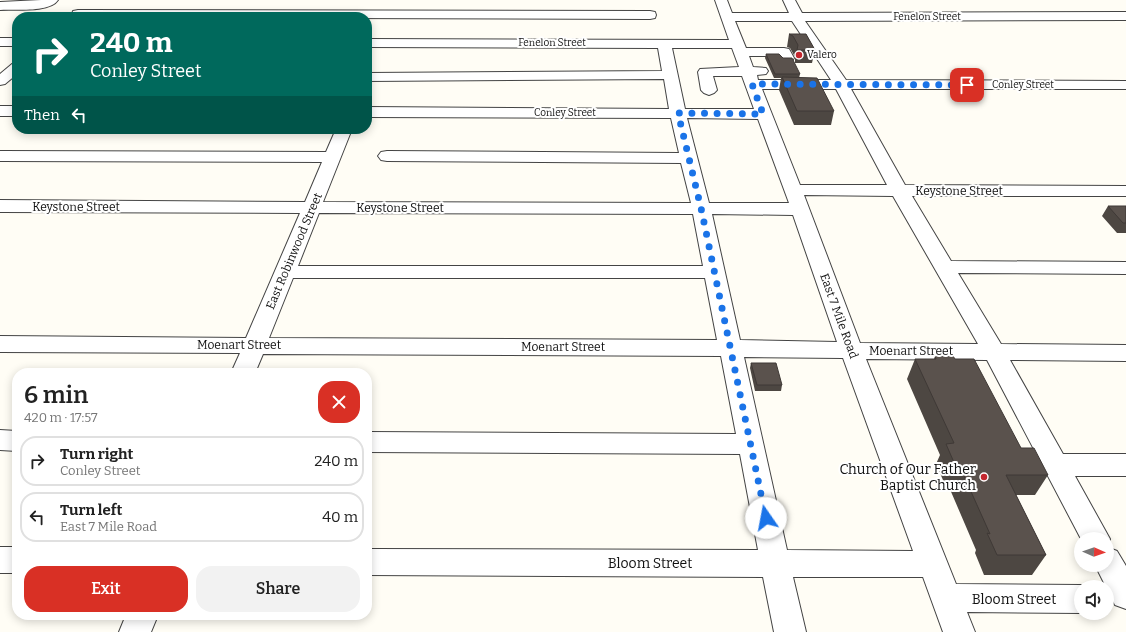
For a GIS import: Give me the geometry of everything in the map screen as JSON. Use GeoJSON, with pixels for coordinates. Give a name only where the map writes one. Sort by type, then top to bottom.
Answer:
{"type":"FeatureCollection","features":[{"type":"Feature","properties":{"kind":"street"},"geometry":{"type":"LineString","coordinates":[[0,6],[40,5],[52,0]]}},
{"type":"Feature","properties":{"kind":"street"},"geometry":{"type":"LineString","coordinates":[[80,12],[94,0]]}},
{"type":"Feature","properties":{"kind":"street"},"geometry":{"type":"LineString","coordinates":[[372,57],[398,0]]}},
{"type":"Feature","properties":{"kind":"street"},"geometry":{"type":"LineString","coordinates":[[647,0],[650,15],[670,75],[701,208],[790,632]]}},
{"type":"Feature","properties":{"kind":"street"},"geometry":{"type":"LineString","coordinates":[[789,0],[799,17],[807,36],[821,52],[837,78],[899,190],[994,352],[1092,532]]}},
{"type":"Feature","properties":{"kind":"street","name":"Fenelon Street"},"geometry":{"type":"LineString","coordinates":[[724,9],[799,17],[1126,16]]}},
{"type":"Feature","properties":{"kind":"street","name":"East 7 Mile Road"},"geometry":{"type":"LineString","coordinates":[[724,9],[739,61],[763,114],[796,199],[851,351],[959,632]]}},
{"type":"Feature","properties":{"kind":"street"},"geometry":{"type":"LineString","coordinates":[[372,15],[650,15]]}},
{"type":"Feature","properties":{"kind":"street"},"geometry":{"type":"LineString","coordinates":[[0,42],[12,42]]}},
{"type":"Feature","properties":{"kind":"street"},"geometry":{"type":"LineString","coordinates":[[662,48],[739,61],[779,65]]}},
{"type":"Feature","properties":{"kind":"street","name":"Fenelon Street"},"geometry":{"type":"LineString","coordinates":[[372,59],[662,48],[739,61]]}},
{"type":"Feature","properties":{"kind":"street"},"geometry":{"type":"LineString","coordinates":[[372,59],[670,75]]}},
{"type":"Feature","properties":{"kind":"street"},"geometry":{"type":"LineString","coordinates":[[709,90],[705,72],[739,61]]}},
{"type":"Feature","properties":{"kind":"street","name":"Conley Street"},"geometry":{"type":"LineString","coordinates":[[739,61],[779,65],[837,78],[1126,85]]}},
{"type":"Feature","properties":{"kind":"street"},"geometry":{"type":"LineString","coordinates":[[0,111],[12,111]]}},
{"type":"Feature","properties":{"kind":"street","name":"Conley Street"},"geometry":{"type":"LineString","coordinates":[[372,112],[763,114]]}},
{"type":"Feature","properties":{"kind":"street","name":"East Robinwood Street"},"geometry":{"type":"LineString","coordinates":[[245,368],[342,134]]}},
{"type":"Feature","properties":{"kind":"street"},"geometry":{"type":"LineString","coordinates":[[0,156],[333,157]]}},
{"type":"Feature","properties":{"kind":"street"},"geometry":{"type":"LineString","coordinates":[[387,156],[689,158]]}},
{"type":"Feature","properties":{"kind":"street","name":"Keystone Street"},"geometry":{"type":"LineString","coordinates":[[0,206],[701,208],[899,190],[1126,191]]}},
{"type":"Feature","properties":{"kind":"street"},"geometry":{"type":"LineString","coordinates":[[944,268],[1126,268]]}},
{"type":"Feature","properties":{"kind":"street"},"geometry":{"type":"LineString","coordinates":[[285,272],[715,272]]}},
{"type":"Feature","properties":{"kind":"street","name":"Moenart Street"},"geometry":{"type":"LineString","coordinates":[[0,344],[731,348],[828,349],[851,351],[1126,353]]}},
{"type":"Feature","properties":{"kind":"street"},"geometry":{"type":"LineString","coordinates":[[0,440],[12,441]]}},
{"type":"Feature","properties":{"kind":"street"},"geometry":{"type":"LineString","coordinates":[[372,442],[751,444]]}},
{"type":"Feature","properties":{"kind":"street"},"geometry":{"type":"LineString","coordinates":[[1055,465],[1126,465]]}},
{"type":"Feature","properties":{"kind":"street"},"geometry":{"type":"LineString","coordinates":[[0,560],[12,560]]}},
{"type":"Feature","properties":{"kind":"street","name":"Bloom Street"},"geometry":{"type":"LineString","coordinates":[[372,562],[933,564]]}},
{"type":"Feature","properties":{"kind":"street"},"geometry":{"type":"LineString","coordinates":[[1114,572],[1126,595]]}},
{"type":"Feature","properties":{"kind":"street","name":"Bloom Street"},"geometry":{"type":"LineString","coordinates":[[946,598],[1074,599]]}},
{"type":"Feature","properties":{"kind":"street"},"geometry":{"type":"LineString","coordinates":[[1114,599],[1126,599]]}},
{"type":"Feature","properties":{"kind":"street"},"geometry":{"type":"LineString","coordinates":[[135,632],[140,620]]}},
{"type":"Feature","properties":{"kind":"building"},"geometry":{"type":"Polygon","coordinates":[[[789,34],[806,34],[815,50],[797,50],[798,45],[793,36],[789,34]]]}},
{"type":"Feature","properties":{"kind":"building"},"geometry":{"type":"Polygon","coordinates":[[[766,54],[779,54],[783,58],[792,58],[800,74],[775,74],[766,54]]]}},
{"type":"Feature","properties":{"kind":"building"},"geometry":{"type":"Polygon","coordinates":[[[782,77],[817,78],[834,111],[797,111],[782,77]]]}},
{"type":"Feature","properties":{"kind":"building"},"geometry":{"type":"Polygon","coordinates":[[[1108,206],[1126,206],[1126,223],[1123,223],[1108,206]]]}},
{"type":"Feature","properties":{"kind":"building"},"geometry":{"type":"Polygon","coordinates":[[[935,356],[953,356],[955,359],[974,359],[1021,448],[1034,448],[1048,475],[1006,475],[1046,555],[997,555],[987,533],[990,534],[960,467],[956,467],[946,444],[954,443],[915,359],[936,359],[935,356]]]}},
{"type":"Feature","properties":{"kind":"building"},"geometry":{"type":"Polygon","coordinates":[[[751,363],[776,363],[782,385],[757,385],[751,363]]]}},
{"type":"Feature","properties":{"kind":"place","name":"Valero"},"geometry":{"type":"Point","coordinates":[799,55]}},
{"type":"Feature","properties":{"kind":"place","name":"Church of Our Father Baptist Church"},"geometry":{"type":"Point","coordinates":[984,477]}},
{"type":"Feature","properties":{"kind":"route"},"geometry":{"type":"LineString","coordinates":[[766,518],[701,208],[678,113],[763,114],[752,84],[967,85]]}}]}
